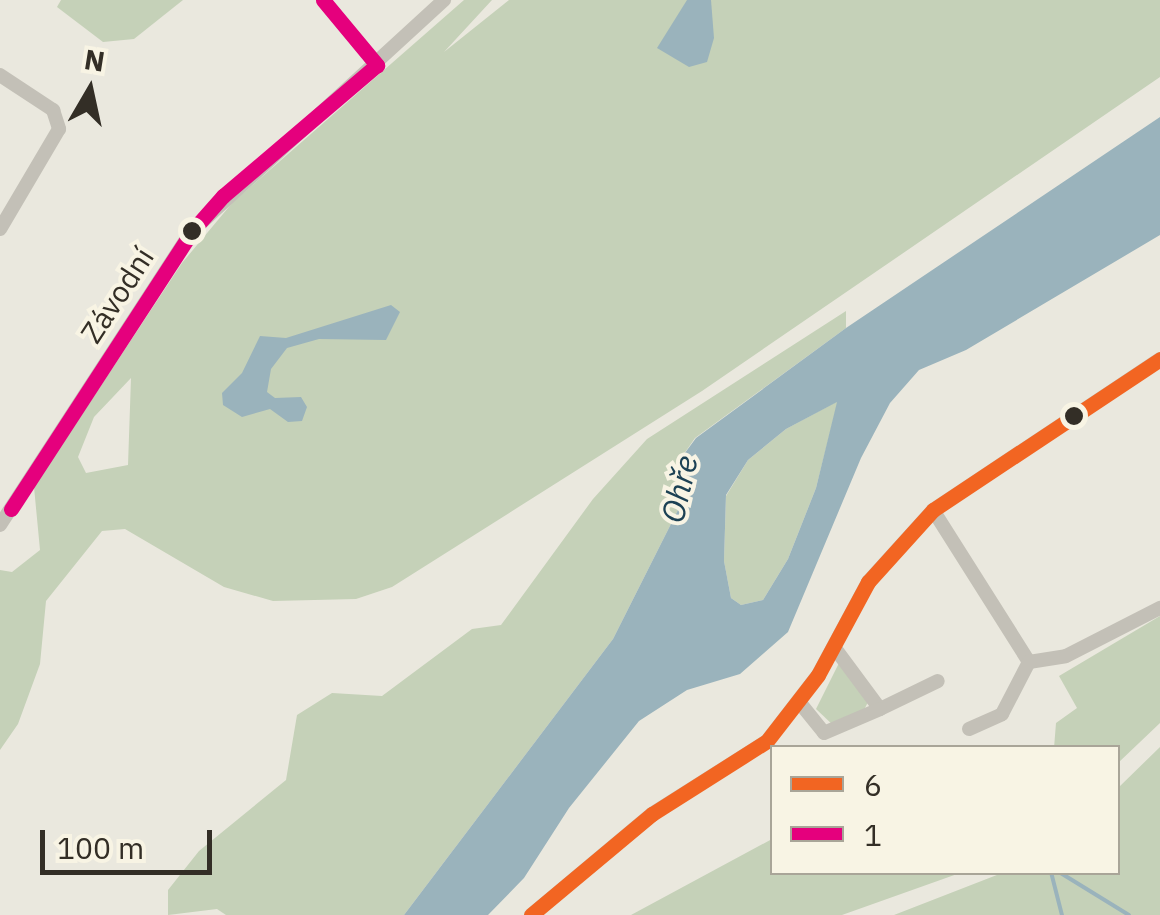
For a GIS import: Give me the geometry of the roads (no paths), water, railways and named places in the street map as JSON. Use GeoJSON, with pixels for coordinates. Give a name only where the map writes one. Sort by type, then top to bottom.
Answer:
{"type":"FeatureCollection","features":[{"type":"Feature","properties":{"kind":"street"},"geometry":{"type":"LineString","coordinates":[[324,0],[377,65]]}},
{"type":"Feature","properties":{"kind":"street","name":"Závodní"},"geometry":{"type":"LineString","coordinates":[[0,525],[192,231],[223,196],[377,65],[444,0]]}},
{"type":"Feature","properties":{"kind":"street"},"geometry":{"type":"LineString","coordinates":[[0,75],[53,110],[60,129],[0,229]]}},
{"type":"Feature","properties":{"kind":"street"},"geometry":{"type":"LineString","coordinates":[[531,915],[652,814],[758,749],[800,703],[868,582],[933,510],[1160,359]]}},
{"type":"Feature","properties":{"kind":"street"},"geometry":{"type":"LineString","coordinates":[[933,510],[1029,662]]}},
{"type":"Feature","properties":{"kind":"street"},"geometry":{"type":"LineString","coordinates":[[1029,662],[1066,656],[1160,608]]}},
{"type":"Feature","properties":{"kind":"street"},"geometry":{"type":"LineString","coordinates":[[834,647],[880,709]]}},
{"type":"Feature","properties":{"kind":"street"},"geometry":{"type":"LineString","coordinates":[[969,728],[1002,714],[1029,662]]}},
{"type":"Feature","properties":{"kind":"street"},"geometry":{"type":"LineString","coordinates":[[800,703],[824,733],[938,682]]}},
{"type":"Feature","properties":{"kind":"water"},"geometry":{"type":"Polygon","coordinates":[[[687,0],[711,0],[714,38],[707,62],[689,67],[657,48],[687,0]]]}},
{"type":"Feature","properties":{"kind":"water","name":"Ohře"},"geometry":{"type":"Polygon","coordinates":[[[1160,117],[1160,235],[966,350],[919,370],[890,403],[861,458],[788,632],[740,674],[687,690],[639,721],[569,808],[524,878],[488,915],[404,915],[613,639],[679,508],[679,461],[696,438],[846,328],[1160,117]],[[837,402],[786,429],[748,460],[726,495],[724,561],[731,598],[741,605],[763,600],[788,559],[816,488],[837,402]]]}},
{"type":"Feature","properties":{"kind":"water"},"geometry":{"type":"Polygon","coordinates":[[[391,305],[400,312],[386,340],[319,339],[287,348],[271,369],[267,392],[275,398],[301,397],[307,407],[302,421],[288,422],[270,409],[242,417],[223,405],[222,393],[242,373],[260,336],[286,338],[391,305]]]}},
{"type":"Feature","properties":{"kind":"waterway"},"geometry":{"type":"LineString","coordinates":[[1052,875],[1062,915]]}},
{"type":"Feature","properties":{"kind":"waterway"},"geometry":{"type":"LineString","coordinates":[[1064,875],[1129,915]]}}]}
